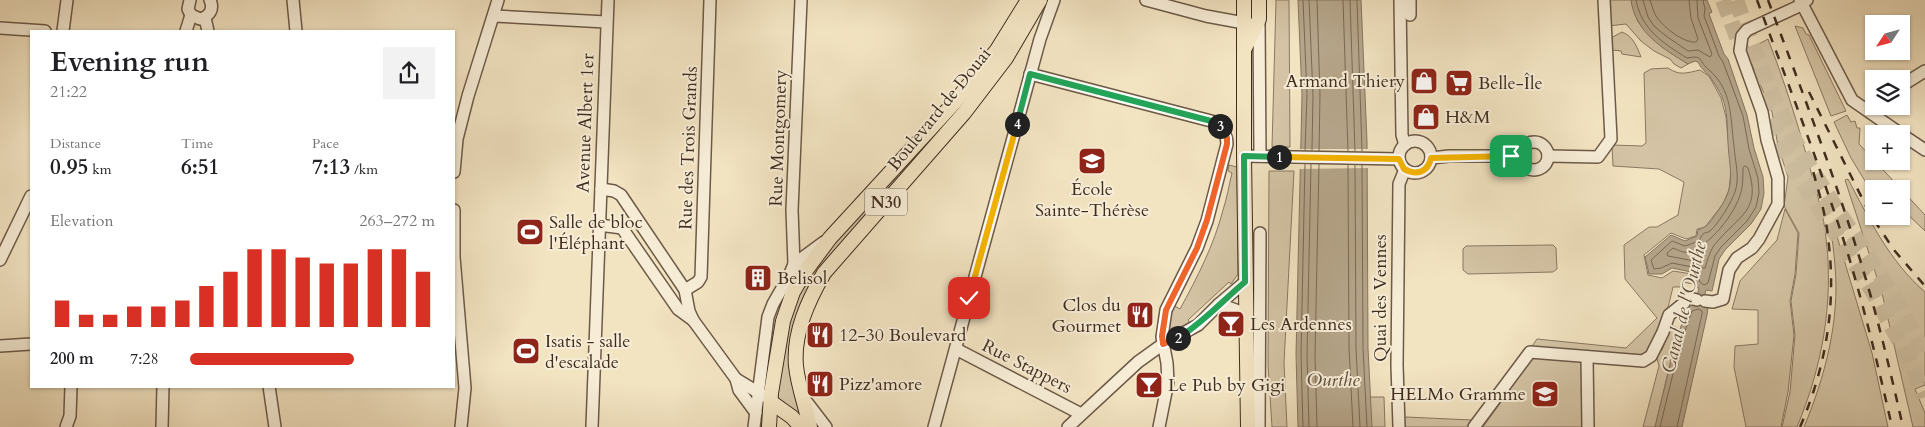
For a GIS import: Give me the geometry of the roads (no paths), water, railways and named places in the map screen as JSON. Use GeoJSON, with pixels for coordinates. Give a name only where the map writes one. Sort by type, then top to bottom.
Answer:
{"type":"FeatureCollection","features":[{"type":"Feature","properties":{"kind":"main road","name":"Boulevard de Douai"},"geometry":{"type":"LineString","coordinates":[[770,427],[771,402],[783,321],[799,268],[830,238],[954,103],[997,50],[1028,0]]}},
{"type":"Feature","properties":{"kind":"main road","name":"Boulevard de Douai"},"geometry":{"type":"LineString","coordinates":[[803,426],[803,396],[796,365],[798,338],[812,294],[824,273],[964,113],[1006,58],[1040,0]]}},
{"type":"Feature","properties":{"kind":"main road"},"geometry":{"type":"LineString","coordinates":[[1244,0],[1245,282],[1248,427]]}},
{"type":"Feature","properties":{"kind":"main road"},"geometry":{"type":"LineString","coordinates":[[1243,50],[1259,19],[1259,0]]}},
{"type":"Feature","properties":{"kind":"main road"},"geometry":{"type":"LineString","coordinates":[[771,402],[803,426]]}},
{"type":"Feature","properties":{"kind":"main road"},"geometry":{"type":"LineString","coordinates":[[770,427],[786,420],[803,426]]}},
{"type":"Feature","properties":{"kind":"street"},"geometry":{"type":"LineString","coordinates":[[63,30],[67,0]]}},
{"type":"Feature","properties":{"kind":"street"},"geometry":{"type":"LineString","coordinates":[[190,0],[188,9],[191,15],[195,18],[205,18]]}},
{"type":"Feature","properties":{"kind":"street"},"geometry":{"type":"LineString","coordinates":[[205,18],[212,9],[210,0]]}},
{"type":"Feature","properties":{"kind":"street"},"geometry":{"type":"LineString","coordinates":[[293,0],[296,30]]}},
{"type":"Feature","properties":{"kind":"street"},"geometry":{"type":"LineString","coordinates":[[455,161],[457,139],[468,96],[498,0]]}},
{"type":"Feature","properties":{"kind":"street","name":"Avenue Albert 1er"},"geometry":{"type":"LineString","coordinates":[[592,427],[608,0]]}},
{"type":"Feature","properties":{"kind":"street","name":"Rue des Trois Grands"},"geometry":{"type":"LineString","coordinates":[[685,290],[698,282],[701,277],[710,0]]}},
{"type":"Feature","properties":{"kind":"street","name":"Rue Montgomery"},"geometry":{"type":"LineString","coordinates":[[799,268],[792,210],[801,0]]}},
{"type":"Feature","properties":{"kind":"street"},"geometry":{"type":"LineString","coordinates":[[934,427],[1030,74],[1054,0]]}},
{"type":"Feature","properties":{"kind":"street"},"geometry":{"type":"LineString","coordinates":[[1146,0],[1206,16],[1244,23]]}},
{"type":"Feature","properties":{"kind":"street"},"geometry":{"type":"LineString","coordinates":[[1244,156],[1387,159],[1402,164],[1416,173],[1423,171],[1428,166],[1431,158],[1428,149],[1421,143],[1412,142],[1405,145],[1402,135],[1400,0]]}},
{"type":"Feature","properties":{"kind":"street"},"geometry":{"type":"LineString","coordinates":[[1410,0],[1410,15]]}},
{"type":"Feature","properties":{"kind":"street"},"geometry":{"type":"LineString","coordinates":[[1548,156],[1598,156],[1611,139],[1604,0]]}},
{"type":"Feature","properties":{"kind":"street"},"geometry":{"type":"LineString","coordinates":[[1474,427],[1530,352],[1643,361],[1651,356],[1669,315],[1684,303],[1686,297],[1713,302],[1723,299],[1729,270],[1737,258],[1752,248],[1759,240],[1778,204],[1778,178],[1767,140],[1762,112],[1740,52],[1742,36],[1747,30],[1803,1],[1852,100],[1865,105]]}},
{"type":"Feature","properties":{"kind":"street"},"geometry":{"type":"LineString","coordinates":[[186,30],[191,15]]}},
{"type":"Feature","properties":{"kind":"street"},"geometry":{"type":"LineString","coordinates":[[494,16],[606,22]]}},
{"type":"Feature","properties":{"kind":"street"},"geometry":{"type":"LineString","coordinates":[[205,18],[208,30]]}},
{"type":"Feature","properties":{"kind":"street"},"geometry":{"type":"LineString","coordinates":[[1259,19],[1260,156]]}},
{"type":"Feature","properties":{"kind":"street"},"geometry":{"type":"LineString","coordinates":[[0,28],[30,30]]}},
{"type":"Feature","properties":{"kind":"street"},"geometry":{"type":"LineString","coordinates":[[1910,80],[1925,71]]}},
{"type":"Feature","properties":{"kind":"street"},"geometry":{"type":"LineString","coordinates":[[1030,74],[1215,122],[1227,138],[1207,220],[1181,281],[1166,310],[1162,336],[1168,382],[1159,427]]}},
{"type":"Feature","properties":{"kind":"street"},"geometry":{"type":"LineString","coordinates":[[1879,115],[1891,125]]}},
{"type":"Feature","properties":{"kind":"street"},"geometry":{"type":"LineString","coordinates":[[1910,140],[1925,150]]}},
{"type":"Feature","properties":{"kind":"street"},"geometry":{"type":"LineString","coordinates":[[1532,142],[1539,143],[1546,148],[1548,156],[1544,166],[1535,170],[1525,168],[1519,156],[1522,147],[1532,142]]}},
{"type":"Feature","properties":{"kind":"street","name":"Quai des Vennes"},"geometry":{"type":"LineString","coordinates":[[1399,427],[1397,365],[1399,184],[1402,164],[1401,150],[1405,145]]}},
{"type":"Feature","properties":{"kind":"street"},"geometry":{"type":"LineString","coordinates":[[1431,158],[1519,156]]}},
{"type":"Feature","properties":{"kind":"street"},"geometry":{"type":"LineString","coordinates":[[601,189],[614,190],[621,195],[685,290],[689,311],[693,320],[736,379],[739,390],[756,413]]}},
{"type":"Feature","properties":{"kind":"street"},"geometry":{"type":"LineString","coordinates":[[0,260],[30,198]]}},
{"type":"Feature","properties":{"kind":"street"},"geometry":{"type":"LineString","coordinates":[[599,225],[618,226],[624,230],[678,309],[693,320]]}},
{"type":"Feature","properties":{"kind":"street"},"geometry":{"type":"LineString","coordinates":[[1259,427],[1260,233]]}},
{"type":"Feature","properties":{"kind":"street","name":"Boulevard de Douai"},"geometry":{"type":"LineString","coordinates":[[754,427],[768,317],[773,304],[790,276],[799,268]]}},
{"type":"Feature","properties":{"kind":"street"},"geometry":{"type":"LineString","coordinates":[[455,270],[464,388],[461,427]]}},
{"type":"Feature","properties":{"kind":"street"},"geometry":{"type":"LineString","coordinates":[[1068,427],[1138,362],[1163,344],[1192,330],[1245,282]]}},
{"type":"Feature","properties":{"kind":"street"},"geometry":{"type":"LineString","coordinates":[[1219,304],[1236,310],[1246,317]]}},
{"type":"Feature","properties":{"kind":"street"},"geometry":{"type":"LineString","coordinates":[[0,346],[30,344]]}},
{"type":"Feature","properties":{"kind":"street","name":"Rue Stappers"},"geometry":{"type":"LineString","coordinates":[[956,349],[1081,414]]}},
{"type":"Feature","properties":{"kind":"street"},"geometry":{"type":"LineString","coordinates":[[1587,357],[1588,427]]}},
{"type":"Feature","properties":{"kind":"street"},"geometry":{"type":"LineString","coordinates":[[736,379],[759,392],[771,402]]}},
{"type":"Feature","properties":{"kind":"street"},"geometry":{"type":"LineString","coordinates":[[66,427],[70,416],[71,388]]}},
{"type":"Feature","properties":{"kind":"street"},"geometry":{"type":"LineString","coordinates":[[162,427],[163,388]]}},
{"type":"Feature","properties":{"kind":"street"},"geometry":{"type":"LineString","coordinates":[[269,388],[275,427]]}},
{"type":"Feature","properties":{"kind":"street","name":"Boulevard de Douai"},"geometry":{"type":"LineString","coordinates":[[803,396],[826,427]]}},
{"type":"Feature","properties":{"kind":"water","name":"Ourthe"},"geometry":{"type":"Polygon","coordinates":[[[1298,0],[1361,0],[1367,141],[1368,348],[1372,427],[1298,427],[1296,354],[1302,95],[1298,0]]]}},
{"type":"Feature","properties":{"kind":"water","name":"Canal de l'Ourthe"},"geometry":{"type":"Polygon","coordinates":[[[1631,0],[1707,0],[1712,12],[1709,14],[1724,54],[1728,59],[1747,115],[1763,177],[1764,193],[1761,209],[1751,224],[1725,250],[1719,259],[1712,291],[1706,290],[1702,306],[1708,307],[1707,315],[1682,427],[1655,427],[1675,344],[1689,303],[1695,304],[1699,288],[1694,287],[1691,272],[1672,268],[1662,274],[1649,274],[1645,257],[1671,235],[1685,241],[1697,236],[1698,230],[1704,228],[1712,220],[1722,205],[1727,196],[1731,173],[1726,113],[1724,102],[1712,79],[1698,62],[1695,61],[1688,64],[1660,46],[1638,21],[1631,0]]]}},
{"type":"Feature","properties":{"kind":"tunnel"},"geometry":{"type":"LineString","coordinates":[[1723,0],[1744,56]]}},
{"type":"Feature","properties":{"kind":"tunnel"},"geometry":{"type":"LineString","coordinates":[[1736,0],[1764,74],[1789,129],[1830,199],[1896,302],[1925,357]]}},
{"type":"Feature","properties":{"kind":"tunnel"},"geometry":{"type":"LineString","coordinates":[[1760,98],[1793,168],[1873,292],[1909,359],[1925,397]]}},
{"type":"Feature","properties":{"kind":"railway"},"geometry":{"type":"LineString","coordinates":[[1757,0],[1838,222],[1872,340],[1892,427]]}},
{"type":"Feature","properties":{"kind":"railway"},"geometry":{"type":"LineString","coordinates":[[1768,0],[1845,212],[1877,319],[1903,427]]}},
{"type":"Feature","properties":{"kind":"railway"},"geometry":{"type":"LineString","coordinates":[[1809,92],[1870,214],[1894,250],[1925,286]]}},
{"type":"Feature","properties":{"kind":"railway"},"geometry":{"type":"LineString","coordinates":[[1800,427],[1817,381],[1823,358],[1830,311],[1831,287],[1827,229],[1813,171]]}},
{"type":"Feature","properties":{"kind":"place","name":"Armand Thiery"},"geometry":{"type":"Point","coordinates":[1424,81]}},
{"type":"Feature","properties":{"kind":"place","name":"Belle-Île"},"geometry":{"type":"Point","coordinates":[1459,83]}},
{"type":"Feature","properties":{"kind":"place","name":"H&M"},"geometry":{"type":"Point","coordinates":[1426,117]}},
{"type":"Feature","properties":{"kind":"place","name":"École Sainte-Thérèse"},"geometry":{"type":"Point","coordinates":[1092,161]}},
{"type":"Feature","properties":{"kind":"place","name":"Salle de bloc l'Éléphant"},"geometry":{"type":"Point","coordinates":[530,232]}},
{"type":"Feature","properties":{"kind":"place","name":"Belisol"},"geometry":{"type":"Point","coordinates":[758,278]}},
{"type":"Feature","properties":{"kind":"place","name":"Clos du Gourmet"},"geometry":{"type":"Point","coordinates":[1140,315]}},
{"type":"Feature","properties":{"kind":"place","name":"Les Ardennes"},"geometry":{"type":"Point","coordinates":[1231,324]}},
{"type":"Feature","properties":{"kind":"place","name":"12-30 Boulevard"},"geometry":{"type":"Point","coordinates":[820,335]}},
{"type":"Feature","properties":{"kind":"place","name":"Isatis - salle d'escalade"},"geometry":{"type":"Point","coordinates":[526,351]}},
{"type":"Feature","properties":{"kind":"place","name":"Pizz'amore"},"geometry":{"type":"Point","coordinates":[820,384]}},
{"type":"Feature","properties":{"kind":"place","name":"Le Pub by Gigi"},"geometry":{"type":"Point","coordinates":[1149,385]}},
{"type":"Feature","properties":{"kind":"place","name":"HELMo Gramme"},"geometry":{"type":"Point","coordinates":[1545,394]}}]}
